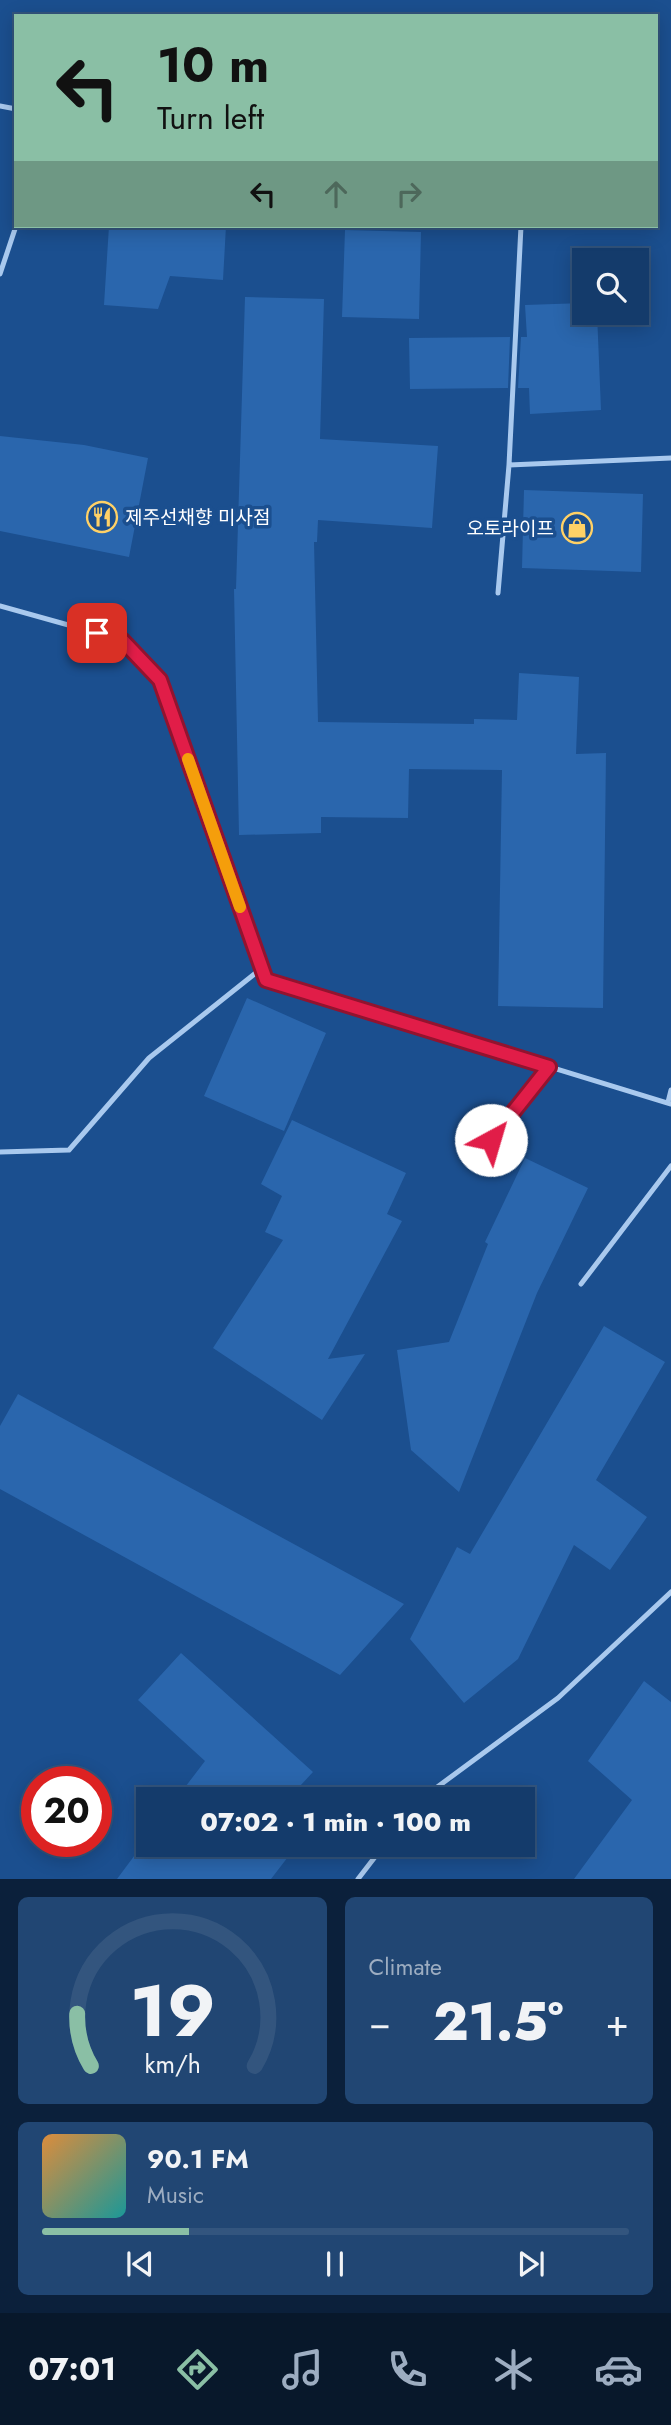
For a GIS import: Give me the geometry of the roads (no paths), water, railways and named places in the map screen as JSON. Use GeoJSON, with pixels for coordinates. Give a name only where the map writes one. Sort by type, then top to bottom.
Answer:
{"type":"FeatureCollection","features":[{"type":"Feature","properties":{"kind":"lane"},"geometry":{"type":"LineString","coordinates":[[0,274],[15,228]]}},
{"type":"Feature","properties":{"kind":"lane"},"geometry":{"type":"LineString","coordinates":[[498,593],[509,465],[521,228]]}},
{"type":"Feature","properties":{"kind":"lane"},"geometry":{"type":"LineString","coordinates":[[509,465],[671,458]]}},
{"type":"Feature","properties":{"kind":"lane"},"geometry":{"type":"LineString","coordinates":[[0,607],[122,640],[160,680],[266,980],[669,1103],[671,1090]]}},
{"type":"Feature","properties":{"kind":"lane"},"geometry":{"type":"LineString","coordinates":[[0,1152],[69,1150],[149,1058],[262,968]]}},
{"type":"Feature","properties":{"kind":"lane"},"geometry":{"type":"LineString","coordinates":[[491,1140],[549,1067]]}},
{"type":"Feature","properties":{"kind":"lane"},"geometry":{"type":"LineString","coordinates":[[581,1284],[671,1166]]}},
{"type":"Feature","properties":{"kind":"lane"},"geometry":{"type":"LineString","coordinates":[[437,1787],[558,1698],[671,1592]]}},
{"type":"Feature","properties":{"kind":"lane"},"geometry":{"type":"LineString","coordinates":[[359,1879],[376,1857]]}},
{"type":"Feature","properties":{"kind":"place","name":"제주선채향 미사점"},"geometry":{"type":"Point","coordinates":[102,517]}},
{"type":"Feature","properties":{"kind":"place","name":"오토라이프"},"geometry":{"type":"Point","coordinates":[577,528]}}]}
